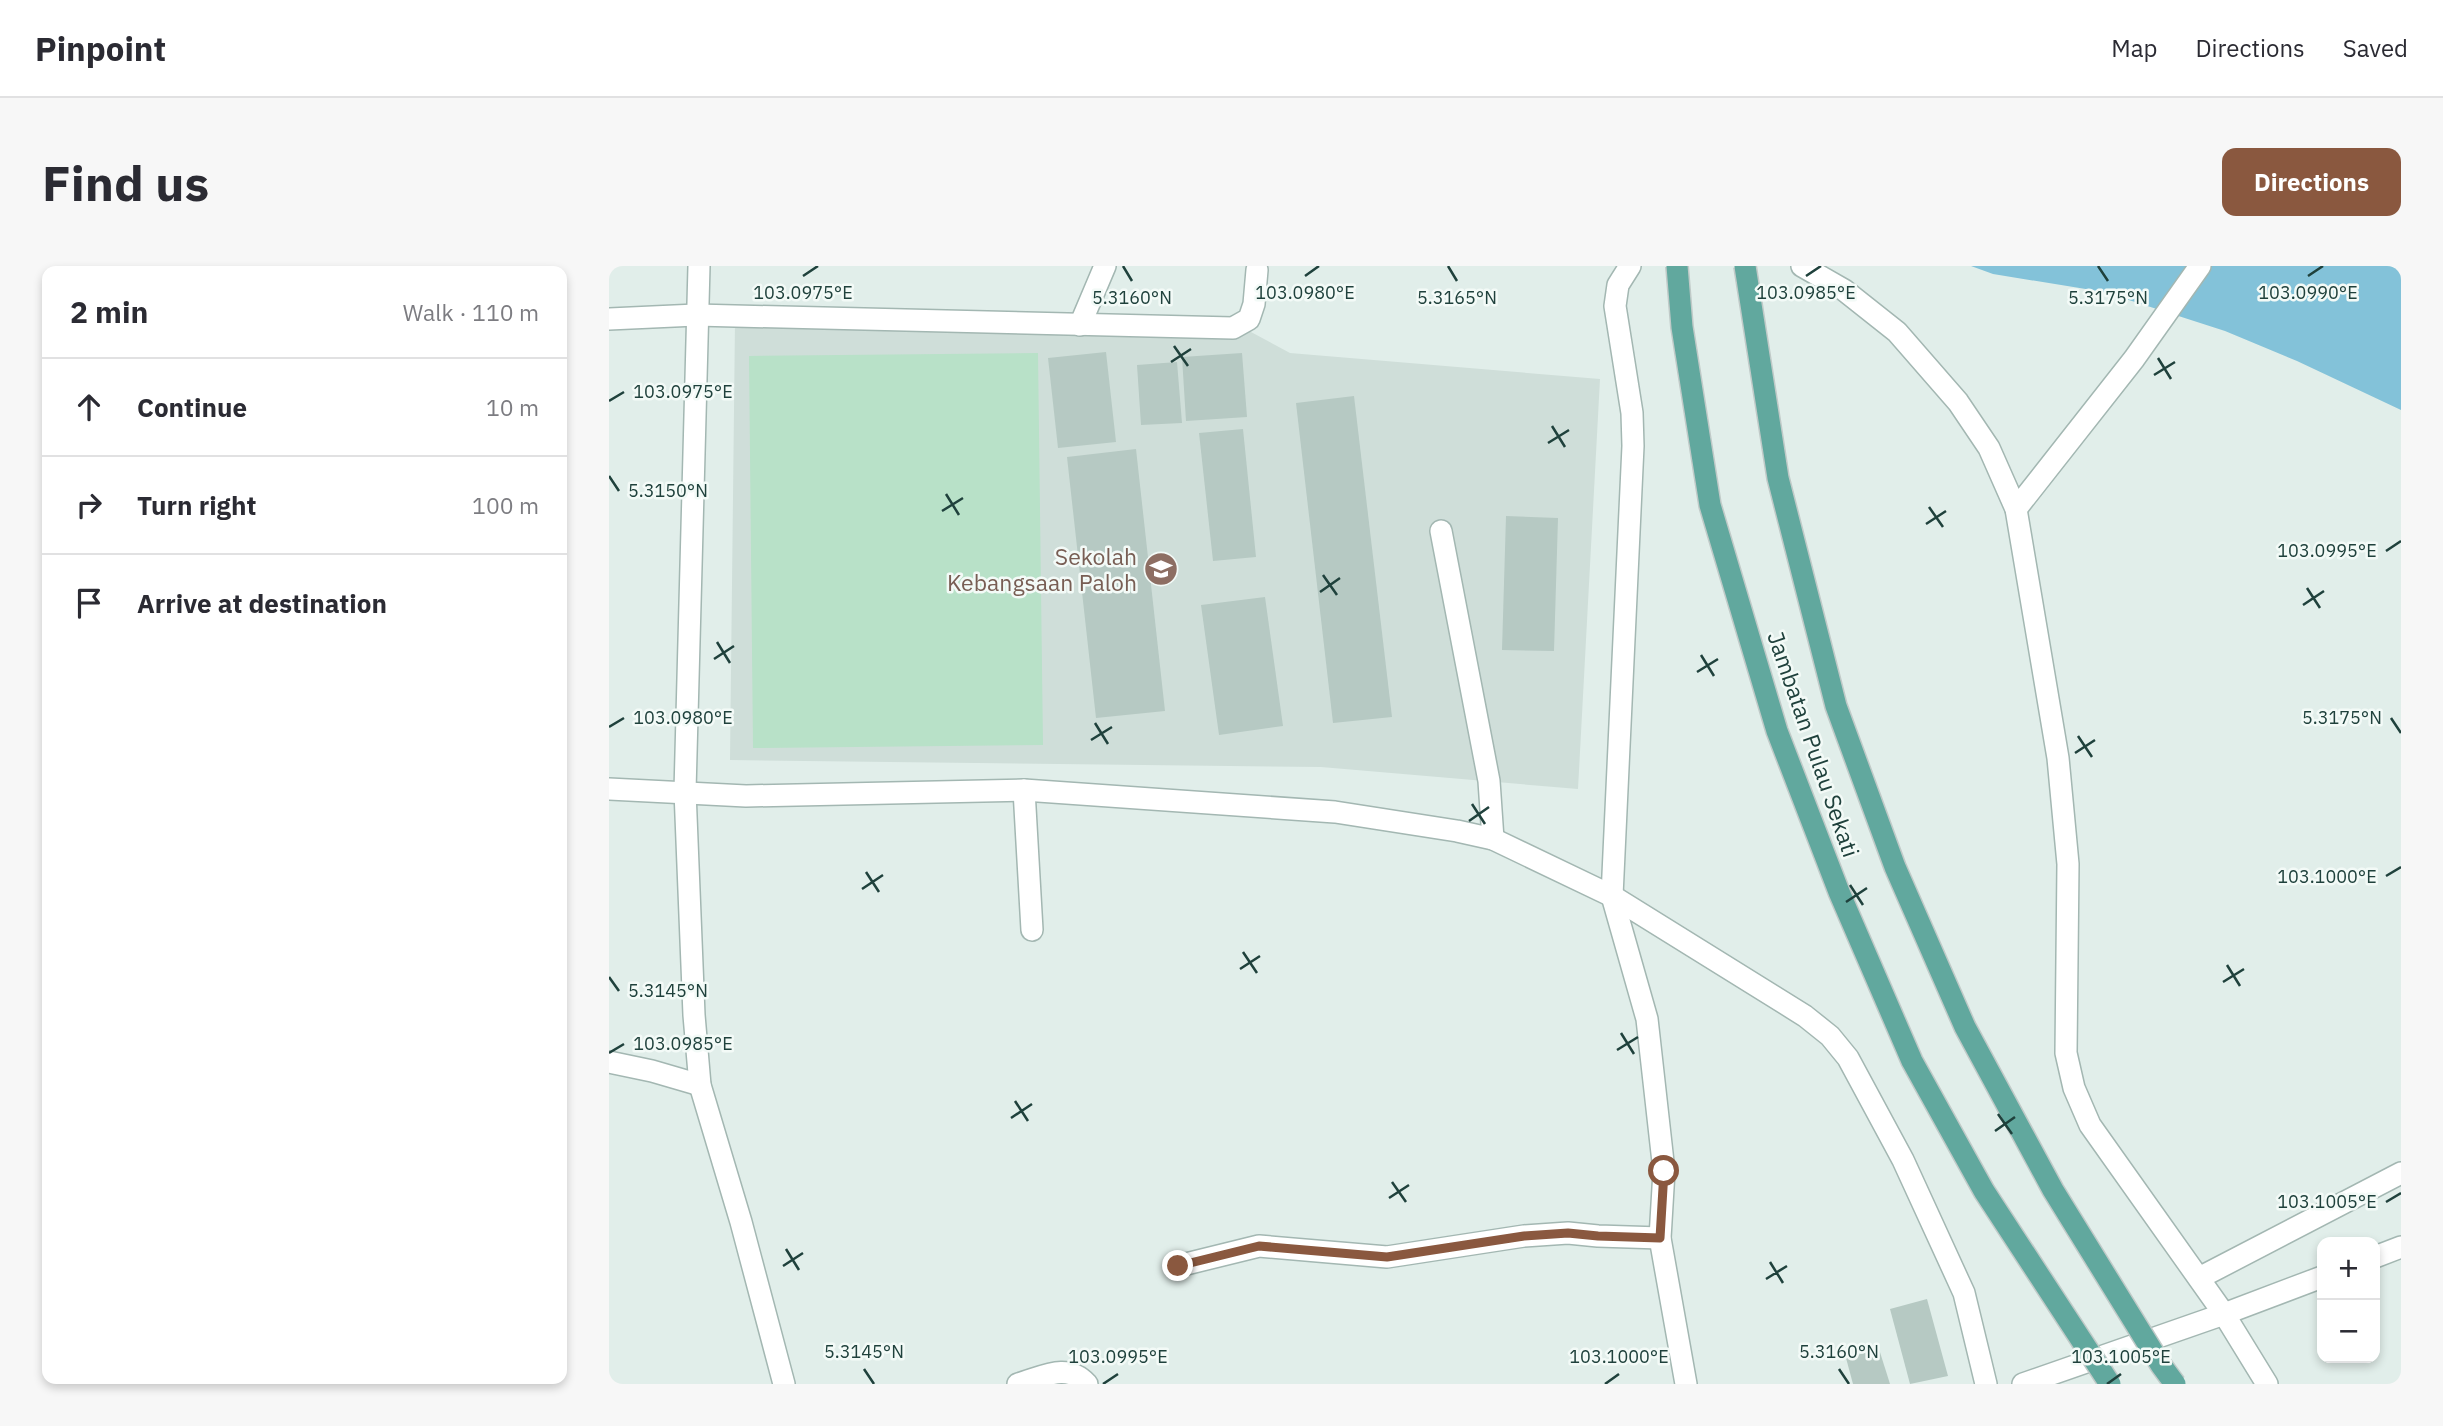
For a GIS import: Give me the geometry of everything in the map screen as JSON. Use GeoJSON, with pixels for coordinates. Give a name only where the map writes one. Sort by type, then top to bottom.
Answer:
{"type":"FeatureCollection","features":[{"type":"Feature","properties":{"kind":"main road","name":"Jambatan Pulau Sekati"},"geometry":{"type":"LineString","coordinates":[[1677,266],[1682,327],[1710,505],[1777,731],[1829,867],[1912,1061],[1984,1191],[2110,1384]]}},
{"type":"Feature","properties":{"kind":"main road","name":"Jambatan Pulau Sekati"},"geometry":{"type":"LineString","coordinates":[[1745,266],[1782,491],[1836,706],[1895,867],[1965,1027],[2021,1132],[2053,1189],[2175,1384]]}},
{"type":"Feature","properties":{"kind":"street"},"geometry":{"type":"LineString","coordinates":[[699,266],[685,791],[694,1015],[700,1085],[741,1222],[784,1384]]}},
{"type":"Feature","properties":{"kind":"street"},"geometry":{"type":"LineString","coordinates":[[1080,325],[1105,266]]}},
{"type":"Feature","properties":{"kind":"street"},"geometry":{"type":"LineString","coordinates":[[1630,266],[1618,285],[1615,306],[1632,413],[1633,446],[1612,896],[1647,1019],[1664,1171],[1660,1238],[1686,1384]]}},
{"type":"Feature","properties":{"kind":"street"},"geometry":{"type":"LineString","coordinates":[[1802,266],[1845,290],[1897,332],[1958,402],[1989,448],[2016,509],[2057,758],[2068,864],[2066,1053],[2074,1088],[2090,1125],[2224,1314],[2267,1384]]}},
{"type":"Feature","properties":{"kind":"street"},"geometry":{"type":"LineString","coordinates":[[2016,509],[2134,359],[2200,266]]}},
{"type":"Feature","properties":{"kind":"street"},"geometry":{"type":"LineString","coordinates":[[609,319],[697,315],[1233,328],[1249,319],[1254,304],[1257,270]]}},
{"type":"Feature","properties":{"kind":"street"},"geometry":{"type":"LineString","coordinates":[[1441,531],[1489,781],[1493,839]]}},
{"type":"Feature","properties":{"kind":"street"},"geometry":{"type":"LineString","coordinates":[[609,789],[746,796],[1024,790],[1335,811],[1493,839],[1612,896],[1805,1016],[1830,1036],[1848,1058],[1903,1160],[1964,1293],[1986,1384]]}},
{"type":"Feature","properties":{"kind":"street"},"geometry":{"type":"LineString","coordinates":[[1024,790],[1032,930]]}},
{"type":"Feature","properties":{"kind":"street"},"geometry":{"type":"LineString","coordinates":[[609,1062],[700,1085]]}},
{"type":"Feature","properties":{"kind":"street"},"geometry":{"type":"LineString","coordinates":[[2199,1278],[2401,1173]]}},
{"type":"Feature","properties":{"kind":"street"},"geometry":{"type":"LineString","coordinates":[[1178,1266],[1259,1246],[1387,1257],[1535,1235],[1568,1233],[1660,1238]]}},
{"type":"Feature","properties":{"kind":"street"},"geometry":{"type":"LineString","coordinates":[[2380,1255],[2401,1247]]}},
{"type":"Feature","properties":{"kind":"street"},"geometry":{"type":"LineString","coordinates":[[2023,1384],[2317,1279]]}},
{"type":"Feature","properties":{"kind":"street"},"geometry":{"type":"LineString","coordinates":[[1018,1384],[1062,1371],[1077,1373],[1087,1384]]}},
{"type":"Feature","properties":{"kind":"shaded area","name":"Sekolah Kebangsaan Paloh"},"geometry":{"type":"Polygon","coordinates":[[[735,321],[1251,332],[1290,353],[1600,379],[1578,789],[1321,767],[730,760],[735,321]]]}},
{"type":"Feature","properties":{"kind":"green space"},"geometry":{"type":"Polygon","coordinates":[[[1038,353],[1043,745],[753,748],[749,356],[1038,353]]]}},
{"type":"Feature","properties":{"kind":"water"},"geometry":{"type":"Polygon","coordinates":[[[1971,266],[2401,266],[2401,410],[2297,361],[2225,331],[2104,292],[1993,274],[1971,266]]]}},
{"type":"Feature","properties":{"kind":"building"},"geometry":{"type":"Polygon","coordinates":[[[1106,352],[1116,442],[1058,448],[1048,358],[1106,352]]]}},
{"type":"Feature","properties":{"kind":"building"},"geometry":{"type":"Polygon","coordinates":[[[1242,353],[1247,417],[1186,421],[1182,357],[1242,353]]]}},
{"type":"Feature","properties":{"kind":"building"},"geometry":{"type":"Polygon","coordinates":[[[1177,362],[1182,423],[1141,425],[1137,365],[1177,362]]]}},
{"type":"Feature","properties":{"kind":"building"},"geometry":{"type":"Polygon","coordinates":[[[1354,396],[1392,717],[1333,723],[1296,403],[1354,396]]]}},
{"type":"Feature","properties":{"kind":"building"},"geometry":{"type":"Polygon","coordinates":[[[1243,429],[1256,557],[1213,561],[1199,433],[1243,429]]]}},
{"type":"Feature","properties":{"kind":"building"},"geometry":{"type":"Polygon","coordinates":[[[1136,449],[1165,711],[1096,718],[1067,457],[1136,449]]]}},
{"type":"Feature","properties":{"kind":"building"},"geometry":{"type":"Polygon","coordinates":[[[1506,516],[1558,518],[1554,651],[1502,650],[1506,516]]]}},
{"type":"Feature","properties":{"kind":"building"},"geometry":{"type":"Polygon","coordinates":[[[1265,597],[1283,726],[1219,735],[1201,605],[1265,597]]]}},
{"type":"Feature","properties":{"kind":"building"},"geometry":{"type":"Polygon","coordinates":[[[1927,1299],[1948,1376],[1910,1384],[1890,1309],[1927,1299]]]}},
{"type":"Feature","properties":{"kind":"building"},"geometry":{"type":"Polygon","coordinates":[[[1879,1349],[1890,1384],[1853,1384],[1846,1358],[1879,1349]]]}},
{"type":"Feature","properties":{"kind":"place","name":"Sekolah Kebangsaan Paloh"},"geometry":{"type":"Point","coordinates":[1161,569]}},
{"type":"Feature","properties":{"kind":"route"},"geometry":{"type":"LineString","coordinates":[[1178,1266],[1271,1245],[1387,1257],[1524,1236],[1568,1233],[1660,1238],[1664,1171]]}}]}
